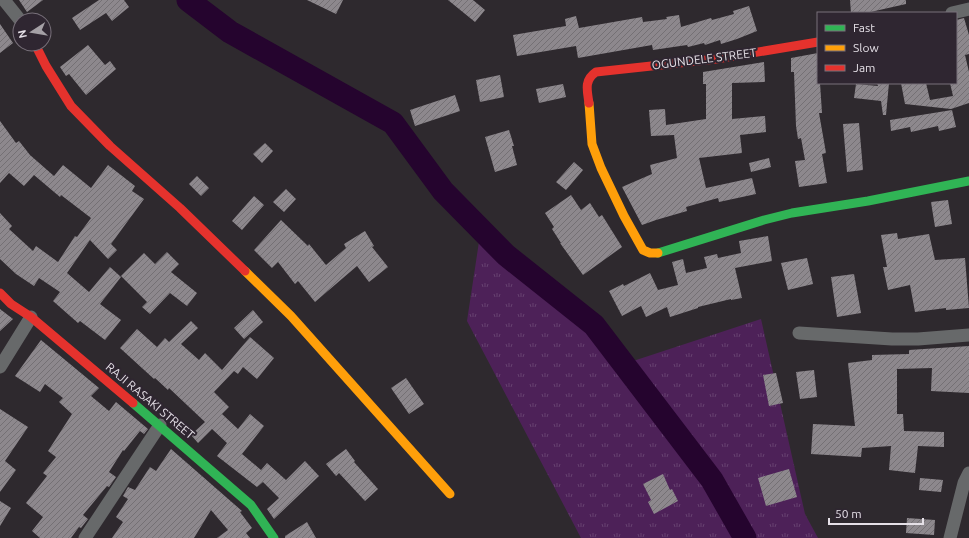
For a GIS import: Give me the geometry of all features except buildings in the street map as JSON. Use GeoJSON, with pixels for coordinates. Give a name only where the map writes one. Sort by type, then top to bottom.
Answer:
{"type":"FeatureCollection","features":[{"type":"Feature","properties":{"kind":"street"},"geometry":{"type":"LineString","coordinates":[[4,0],[14,12]]}},
{"type":"Feature","properties":{"kind":"street"},"geometry":{"type":"LineString","coordinates":[[956,12],[969,9]]}},
{"type":"Feature","properties":{"kind":"street","name":"OGUNDELE STREET"},"geometry":{"type":"LineString","coordinates":[[817,42],[716,59],[596,72],[590,76],[586,85],[592,144],[601,168],[624,216],[643,250],[650,253],[659,253],[764,220],[785,215],[969,181]]}},
{"type":"Feature","properties":{"kind":"street"},"geometry":{"type":"LineString","coordinates":[[39,52],[71,106],[110,146],[180,208],[291,316],[450,494]]}},
{"type":"Feature","properties":{"kind":"street","name":"RAJI RASAKI STREET"},"geometry":{"type":"LineString","coordinates":[[0,294],[11,304],[31,317],[160,425],[252,505],[274,538]]}},
{"type":"Feature","properties":{"kind":"street"},"geometry":{"type":"LineString","coordinates":[[0,367],[31,317]]}},
{"type":"Feature","properties":{"kind":"street"},"geometry":{"type":"LineString","coordinates":[[799,333],[892,339],[918,339],[969,335]]}},
{"type":"Feature","properties":{"kind":"street"},"geometry":{"type":"LineString","coordinates":[[85,538],[160,425]]}},
{"type":"Feature","properties":{"kind":"street"},"geometry":{"type":"LineString","coordinates":[[950,538],[964,484],[969,473]]}},
{"type":"Feature","properties":{"kind":"green space"},"geometry":{"type":"Polygon","coordinates":[[[482,222],[624,364],[761,319],[805,514],[818,538],[581,538],[467,321],[482,222]]]}},
{"type":"Feature","properties":{"kind":"waterway"},"geometry":{"type":"LineString","coordinates":[[188,0],[230,32],[393,123],[443,191],[506,255],[594,325],[712,480],[745,538]]}},
{"type":"Feature","properties":{"kind":"traffic: fast"},"geometry":{"type":"LineString","coordinates":[[658,253],[764,220],[792,213],[868,201],[969,181]]}},
{"type":"Feature","properties":{"kind":"traffic: fast"},"geometry":{"type":"LineString","coordinates":[[133,403],[251,505],[274,538]]}},
{"type":"Feature","properties":{"kind":"traffic: slow"},"geometry":{"type":"LineString","coordinates":[[589,103],[592,144],[601,168],[624,216],[643,250],[650,253],[658,253]]}},
{"type":"Feature","properties":{"kind":"traffic: slow"},"geometry":{"type":"LineString","coordinates":[[245,271],[291,316],[450,494]]}},
{"type":"Feature","properties":{"kind":"traffic: jam"},"geometry":{"type":"LineString","coordinates":[[589,103],[587,86],[590,78],[596,72],[716,59],[817,42]]}},
{"type":"Feature","properties":{"kind":"traffic: jam"},"geometry":{"type":"LineString","coordinates":[[39,52],[71,106],[110,146],[180,208],[245,271]]}},
{"type":"Feature","properties":{"kind":"traffic: jam"},"geometry":{"type":"LineString","coordinates":[[0,293],[11,304],[31,317],[133,403]]}}]}
